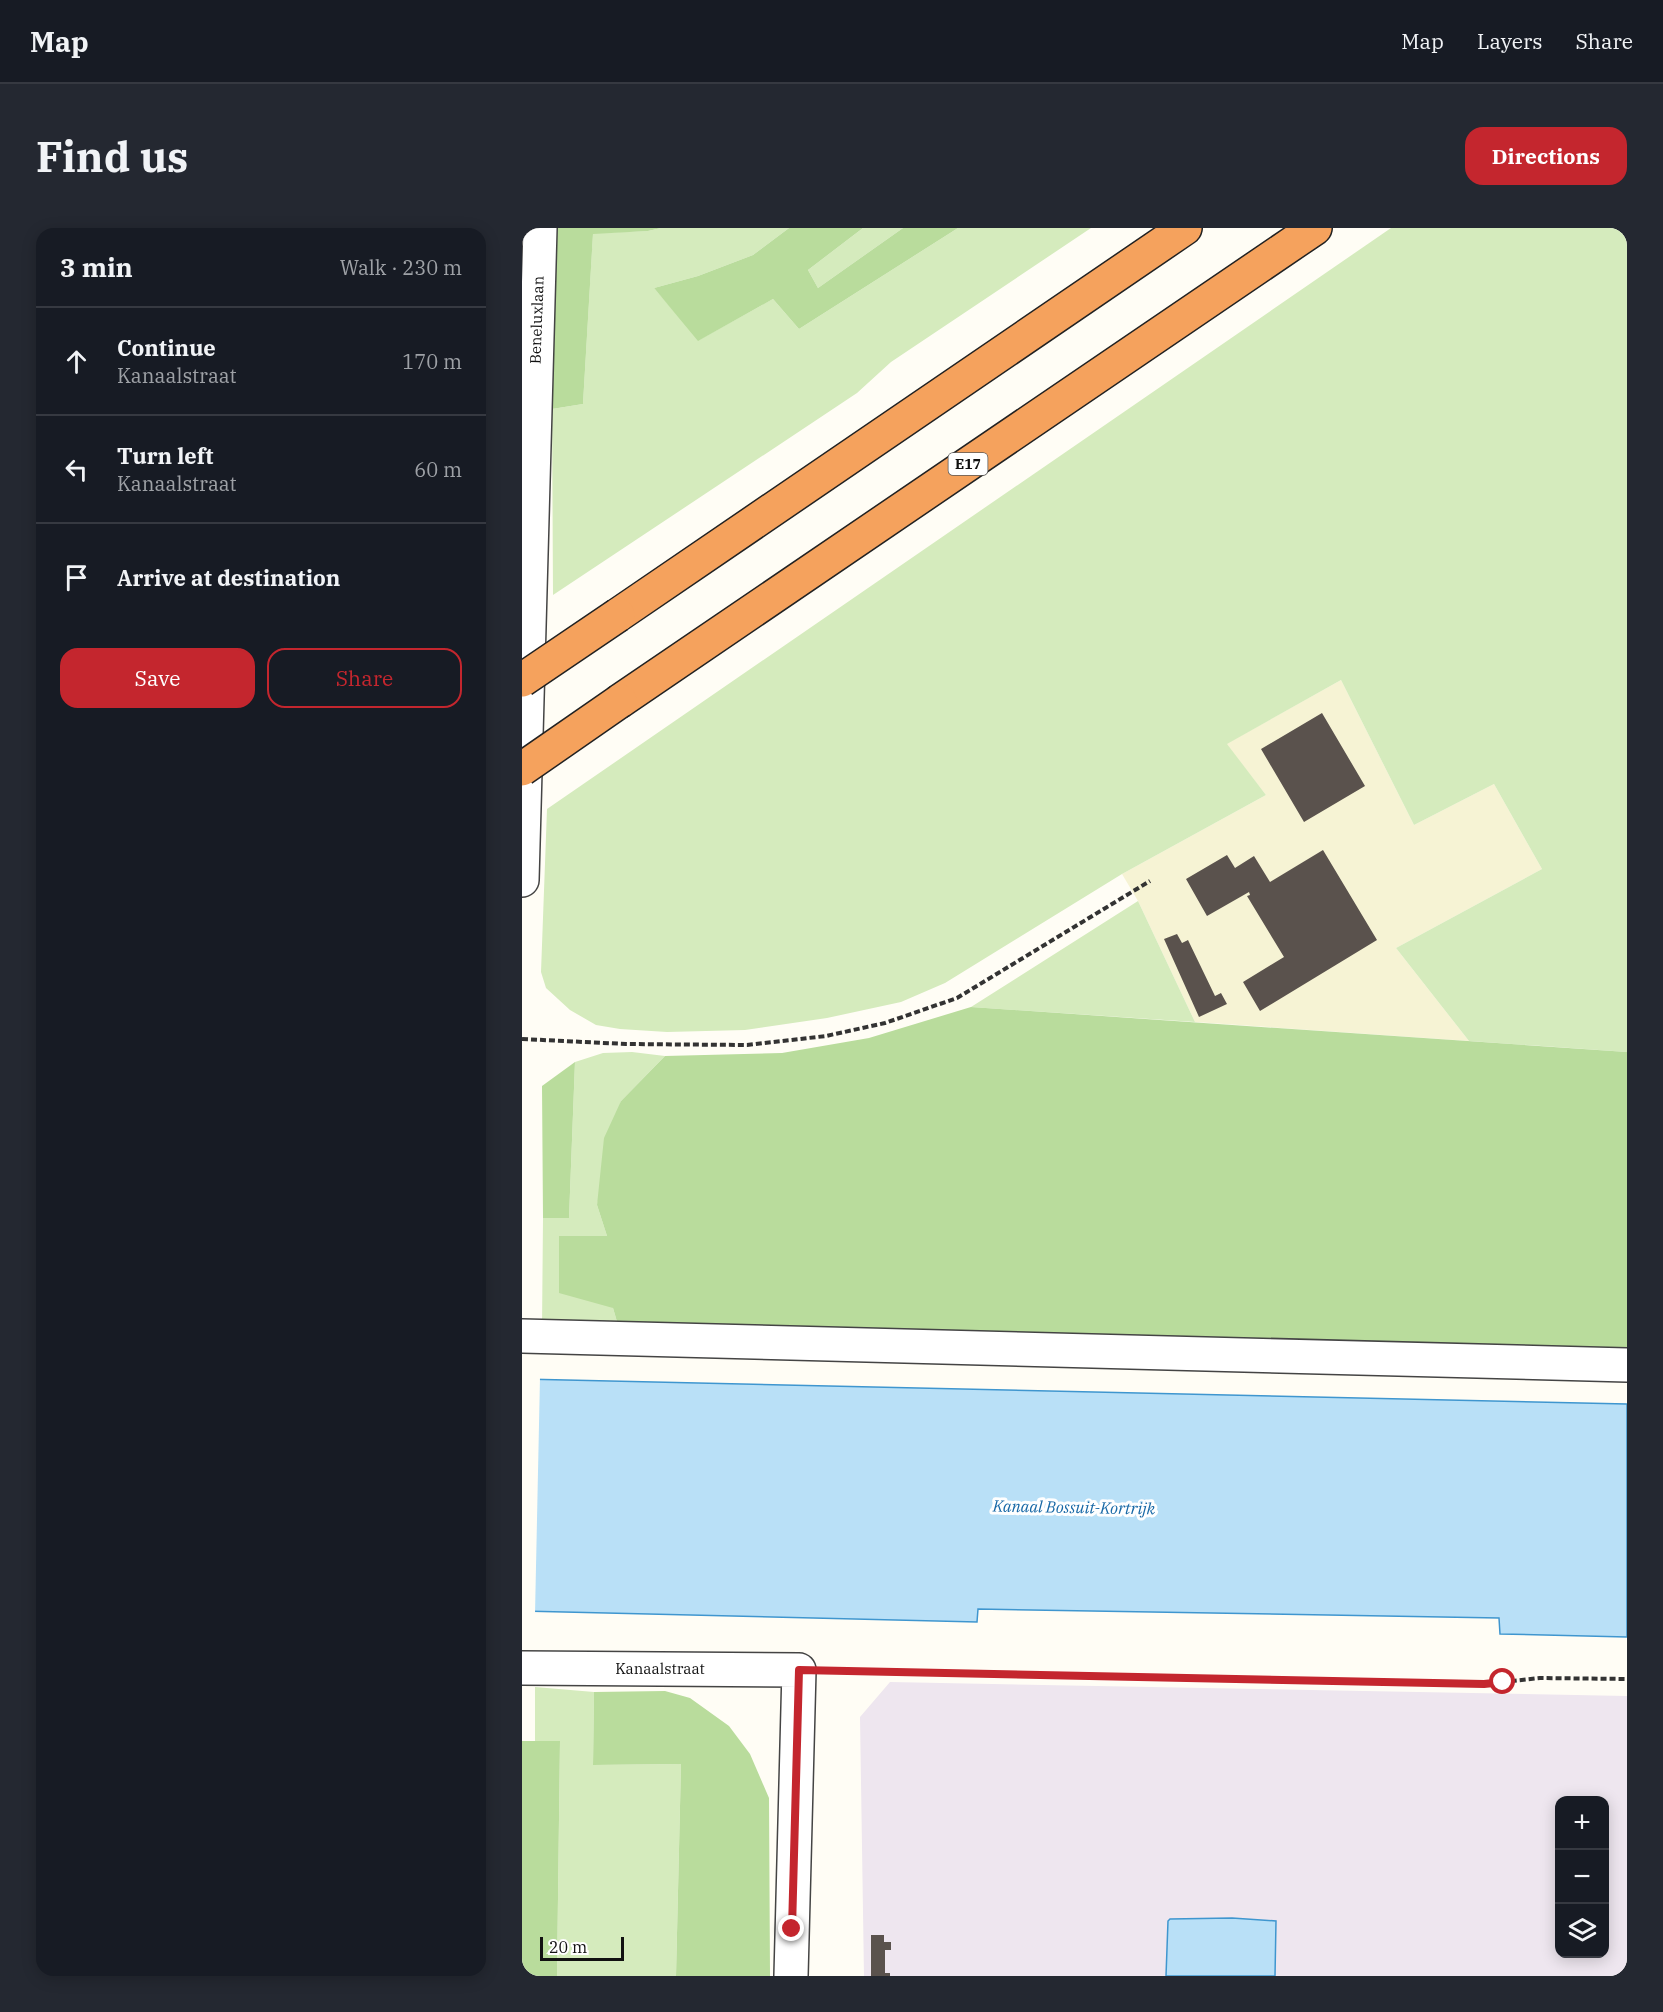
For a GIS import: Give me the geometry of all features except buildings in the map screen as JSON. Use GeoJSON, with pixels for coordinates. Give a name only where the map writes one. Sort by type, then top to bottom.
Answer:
{"type":"FeatureCollection","features":[{"type":"Feature","properties":{"kind":"highway"},"geometry":{"type":"LineString","coordinates":[[522,680],[1185,228]]}},
{"type":"Feature","properties":{"kind":"highway","name":"E17"},"geometry":{"type":"LineString","coordinates":[[522,769],[1315,228]]}},
{"type":"Feature","properties":{"kind":"street","name":"Beneluxlaan"},"geometry":{"type":"LineString","coordinates":[[522,879],[534,248]]}},
{"type":"Feature","properties":{"kind":"street"},"geometry":{"type":"LineString","coordinates":[[522,1336],[1627,1365]]}},
{"type":"Feature","properties":{"kind":"street","name":"Kanaalstraat"},"geometry":{"type":"LineString","coordinates":[[522,1668],[799,1670]]}},
{"type":"Feature","properties":{"kind":"street"},"geometry":{"type":"LineString","coordinates":[[791,1976],[799,1670]]}},
{"type":"Feature","properties":{"kind":"path"},"geometry":{"type":"LineString","coordinates":[[522,1039],[627,1044],[747,1045],[826,1036],[885,1023],[957,998],[1150,881]]}},
{"type":"Feature","properties":{"kind":"path"},"geometry":{"type":"LineString","coordinates":[[799,1670],[1484,1684],[1540,1678],[1627,1679]]}},
{"type":"Feature","properties":{"kind":"shaded area"},"geometry":{"type":"Polygon","coordinates":[[[1341,680],[1414,825],[1494,784],[1542,869],[1396,948],[1469,1041],[1195,1022],[1138,901],[1122,874],[1266,795],[1226,744],[1341,680]]]}},
{"type":"Feature","properties":{"kind":"shaded area"},"geometry":{"type":"Polygon","coordinates":[[[890,1682],[1627,1696],[1627,1976],[864,1976],[860,1717],[890,1682]]]}},
{"type":"Feature","properties":{"kind":"green space"},"geometry":{"type":"Polygon","coordinates":[[[556,228],[661,228],[648,231],[593,234],[583,404],[552,409],[556,228]]]}},
{"type":"Feature","properties":{"kind":"green space"},"geometry":{"type":"Polygon","coordinates":[[[661,228],[789,228],[753,255],[698,276],[654,288],[699,340],[773,299],[799,329],[958,228],[1091,228],[891,362],[857,393],[553,595],[552,409],[583,404],[593,233],[648,231],[661,228]]]}},
{"type":"Feature","properties":{"kind":"green space"},"geometry":{"type":"Polygon","coordinates":[[[789,228],[863,228],[808,270],[818,288],[903,228],[958,228],[799,329],[773,299],[698,341],[654,288],[698,276],[753,255],[789,228]]]}},
{"type":"Feature","properties":{"kind":"green space"},"geometry":{"type":"Polygon","coordinates":[[[863,228],[903,228],[818,288],[808,270],[863,228]]]}},
{"type":"Feature","properties":{"kind":"green space"},"geometry":{"type":"Polygon","coordinates":[[[1391,228],[1627,228],[1627,1052],[1469,1041],[1396,948],[1542,869],[1494,784],[1414,825],[1341,680],[1227,744],[1266,795],[1122,874],[945,983],[901,1002],[827,1018],[745,1030],[667,1032],[596,1025],[570,1010],[546,988],[541,972],[547,809],[1391,228]]]}},
{"type":"Feature","properties":{"kind":"green space"},"geometry":{"type":"Polygon","coordinates":[[[1138,901],[1195,1022],[971,1007],[1138,901]]]}},
{"type":"Feature","properties":{"kind":"green space"},"geometry":{"type":"Polygon","coordinates":[[[971,1007],[1627,1052],[1627,1358],[620,1332],[613,1308],[559,1293],[559,1236],[607,1236],[597,1205],[604,1138],[621,1101],[665,1056],[782,1053],[869,1038],[971,1007]]]}},
{"type":"Feature","properties":{"kind":"green space"},"geometry":{"type":"Polygon","coordinates":[[[632,1052],[665,1056],[621,1101],[597,1205],[607,1236],[560,1236],[613,1308],[620,1332],[542,1328],[543,1218],[569,1218],[575,1062],[603,1053],[632,1052]]]}},
{"type":"Feature","properties":{"kind":"green space"},"geometry":{"type":"Polygon","coordinates":[[[575,1062],[569,1218],[543,1218],[542,1086],[575,1062]]]}},
{"type":"Feature","properties":{"kind":"green space"},"geometry":{"type":"Polygon","coordinates":[[[535,1687],[594,1692],[593,1765],[681,1764],[676,1976],[557,1976],[560,1741],[535,1741],[535,1687]]]}},
{"type":"Feature","properties":{"kind":"green space"},"geometry":{"type":"Polygon","coordinates":[[[665,1691],[690,1698],[729,1726],[750,1754],[769,1798],[770,1976],[676,1976],[681,1764],[593,1765],[594,1692],[665,1691]]]}},
{"type":"Feature","properties":{"kind":"green space"},"geometry":{"type":"Polygon","coordinates":[[[522,1741],[560,1741],[557,1976],[522,1976],[522,1741]]]}},
{"type":"Feature","properties":{"kind":"water","name":"Kanaal Bossuit-Kortrijk"},"geometry":{"type":"Polygon","coordinates":[[[522,1379],[1627,1404],[1627,1637],[1500,1634],[1499,1618],[978,1609],[977,1622],[522,1611],[522,1379]]]}},
{"type":"Feature","properties":{"kind":"water"},"geometry":{"type":"Polygon","coordinates":[[[1232,1918],[1276,1921],[1275,1976],[1166,1976],[1168,1921],[1170,1919],[1232,1918]]]}},
{"type":"Feature","properties":{"kind":"pier"},"geometry":{"type":"Polygon","coordinates":[[[522,1376],[540,1377],[535,1614],[522,1614],[522,1376]]]}},
{"type":"Feature","properties":{"kind":"route"},"geometry":{"type":"LineString","coordinates":[[792,1929],[799,1670],[1484,1684],[1503,1682]]}}]}
